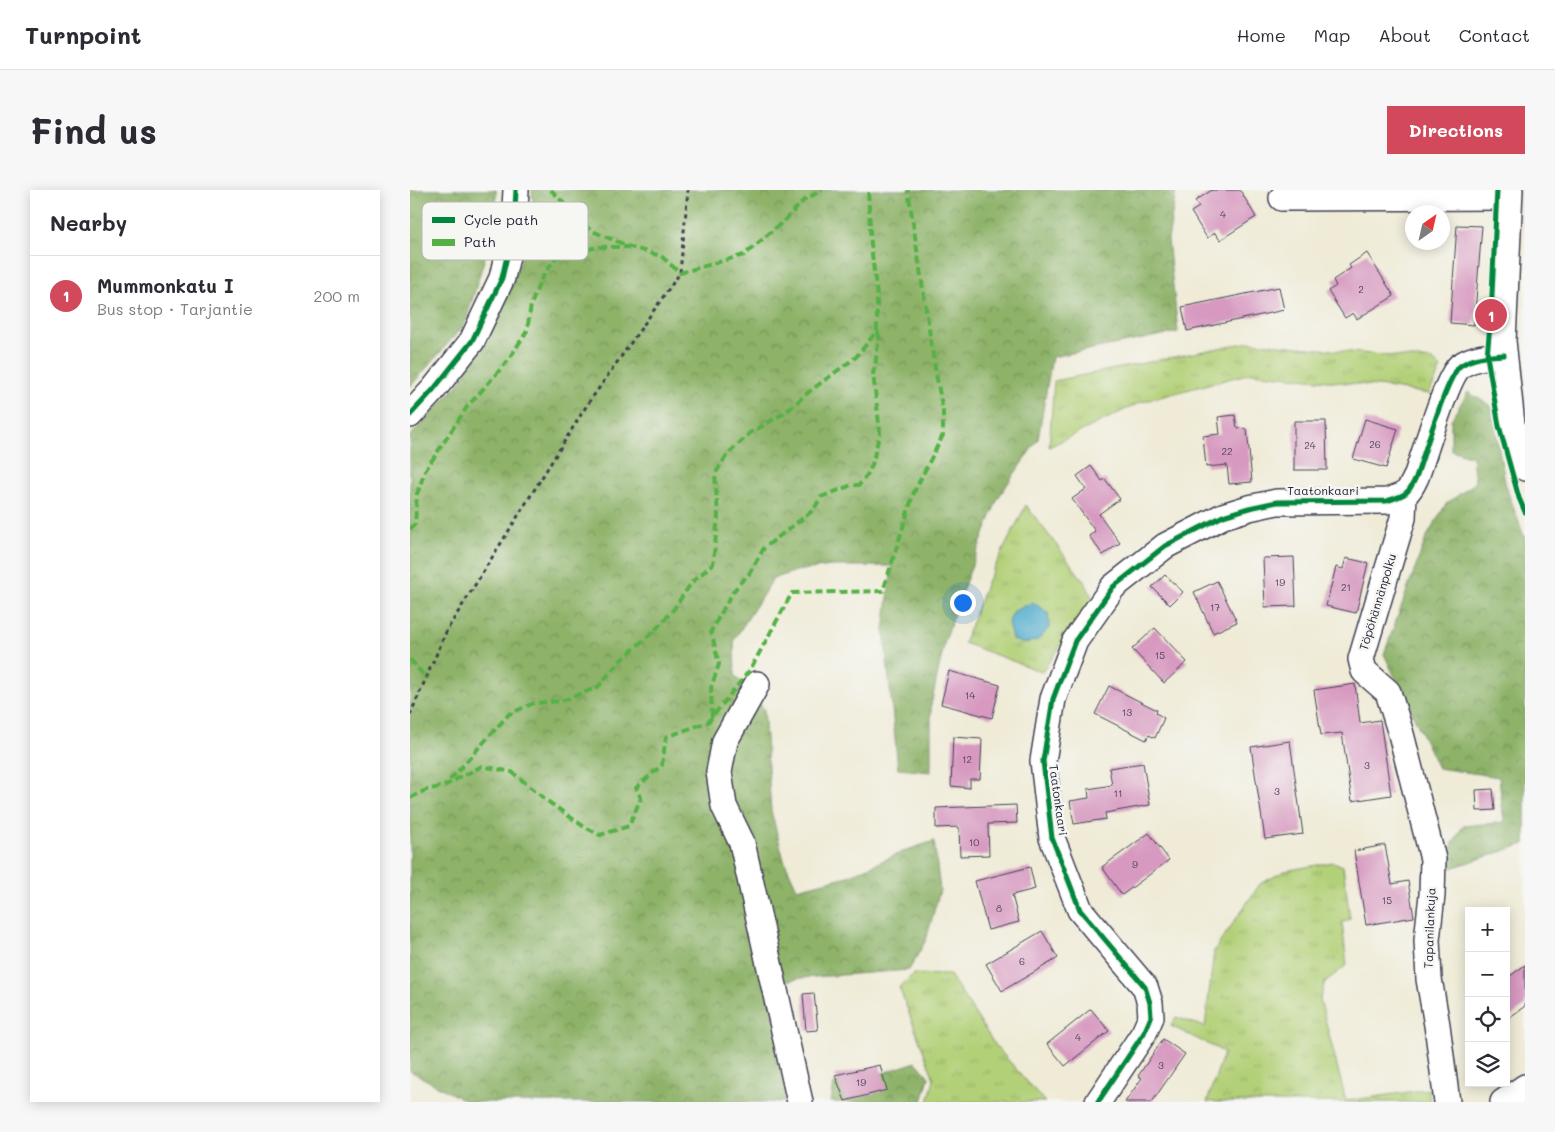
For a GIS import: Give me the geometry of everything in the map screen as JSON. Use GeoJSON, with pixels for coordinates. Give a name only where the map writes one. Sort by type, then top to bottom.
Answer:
{"type":"FeatureCollection","features":[{"type":"Feature","properties":{"kind":"street"},"geometry":{"type":"LineString","coordinates":[[1282,198],[1509,194],[1503,341],[1512,424],[1525,468]]}},
{"type":"Feature","properties":{"kind":"street"},"geometry":{"type":"LineString","coordinates":[[410,415],[434,390],[472,341],[502,278],[506,260]]}},
{"type":"Feature","properties":{"kind":"street"},"geometry":{"type":"LineString","coordinates":[[1404,495],[1411,488],[1416,477],[1442,401],[1458,368],[1470,360],[1504,355]]}},
{"type":"Feature","properties":{"kind":"street","name":"Töpöhännänpolku"},"geometry":{"type":"LineString","coordinates":[[1404,495],[1404,518],[1361,659],[1364,672],[1388,692],[1422,813]]}},
{"type":"Feature","properties":{"kind":"street","name":"Taatonkaari"},"geometry":{"type":"LineString","coordinates":[[1098,1102],[1144,1033],[1151,1017],[1150,1003],[1145,987],[1080,910],[1052,838],[1043,761],[1053,698],[1075,641],[1113,588],[1165,546],[1223,516],[1277,502],[1387,501],[1404,495]]}},
{"type":"Feature","properties":{"kind":"street"},"geometry":{"type":"LineString","coordinates":[[757,684],[724,741],[719,772],[724,806],[742,843],[800,1102]]}},
{"type":"Feature","properties":{"kind":"street","name":"Tapanilankuja"},"geometry":{"type":"LineString","coordinates":[[1422,813],[1433,859],[1428,940],[1429,980],[1448,1102]]}},
{"type":"Feature","properties":{"kind":"street"},"geometry":{"type":"LineString","coordinates":[[1504,1102],[1525,1087]]}},
{"type":"Feature","properties":{"kind":"path"},"geometry":{"type":"LineString","coordinates":[[410,715],[447,630],[587,405],[680,273],[688,190]]}},
{"type":"Feature","properties":{"kind":"green space"},"geometry":{"type":"Polygon","coordinates":[[[410,190],[496,190],[496,202],[422,202],[422,260],[484,260],[465,324],[410,387],[410,190]]]}},
{"type":"Feature","properties":{"kind":"green space"},"geometry":{"type":"Polygon","coordinates":[[[532,190],[1176,190],[1168,240],[1178,332],[1052,357],[1038,439],[998,498],[945,641],[931,705],[931,772],[898,769],[884,629],[892,566],[831,566],[796,571],[773,579],[734,640],[735,675],[764,709],[771,811],[784,860],[797,889],[848,876],[907,850],[934,841],[940,890],[926,940],[909,970],[801,978],[769,984],[791,1102],[467,1102],[410,1071],[410,436],[458,385],[498,317],[521,260],[588,260],[588,202],[533,201],[532,190]]]}},
{"type":"Feature","properties":{"kind":"green space"},"geometry":{"type":"Polygon","coordinates":[[[1249,342],[1433,360],[1441,368],[1429,394],[1386,387],[1251,373],[1141,402],[1049,447],[1054,381],[1249,342]]]}},
{"type":"Feature","properties":{"kind":"green space"},"geometry":{"type":"Polygon","coordinates":[[[1468,392],[1491,406],[1506,487],[1525,539],[1525,844],[1445,870],[1453,843],[1463,826],[1504,822],[1499,777],[1438,768],[1384,654],[1426,538],[1446,504],[1475,483],[1472,457],[1451,450],[1451,420],[1468,392]]]}},
{"type":"Feature","properties":{"kind":"green space"},"geometry":{"type":"Polygon","coordinates":[[[1026,505],[1086,584],[1093,600],[1042,672],[964,643],[987,582],[1026,505]]]}},
{"type":"Feature","properties":{"kind":"green space"},"geometry":{"type":"Polygon","coordinates":[[[1333,862],[1343,866],[1350,919],[1342,923],[1347,965],[1325,982],[1320,999],[1346,1101],[1429,1089],[1430,1102],[1207,1102],[1224,1052],[1171,1026],[1176,1017],[1205,1027],[1214,951],[1260,884],[1285,871],[1333,862]]]}},
{"type":"Feature","properties":{"kind":"green space"},"geometry":{"type":"Polygon","coordinates":[[[914,974],[950,975],[995,1045],[1045,1102],[928,1102],[934,1079],[899,987],[914,974]]]}},
{"type":"Feature","properties":{"kind":"green space"},"geometry":{"type":"Polygon","coordinates":[[[916,1062],[929,1077],[922,1102],[831,1102],[834,1084],[871,1077],[916,1062]]]}},
{"type":"Feature","properties":{"kind":"water"},"geometry":{"type":"Polygon","coordinates":[[[1033,602],[1048,613],[1049,628],[1038,640],[1023,644],[1012,639],[1008,623],[1014,611],[1033,602]]]}},
{"type":"Feature","properties":{"kind":"building"},"geometry":{"type":"Polygon","coordinates":[[[1212,190],[1240,190],[1256,217],[1220,240],[1215,233],[1207,238],[1191,212],[1199,207],[1195,201],[1212,190]]]}},
{"type":"Feature","properties":{"kind":"building"},"geometry":{"type":"Polygon","coordinates":[[[1457,225],[1482,226],[1474,325],[1450,323],[1457,225]]]}},
{"type":"Feature","properties":{"kind":"building"},"geometry":{"type":"Polygon","coordinates":[[[1367,253],[1394,296],[1357,319],[1353,313],[1345,318],[1328,291],[1336,286],[1333,280],[1351,268],[1349,265],[1367,253]]]}},
{"type":"Feature","properties":{"kind":"building"},"geometry":{"type":"Polygon","coordinates":[[[1279,287],[1284,310],[1187,331],[1182,307],[1279,287]]]}},
{"type":"Feature","properties":{"kind":"building"},"geometry":{"type":"Polygon","coordinates":[[[1235,415],[1237,428],[1247,429],[1252,482],[1229,484],[1227,465],[1206,467],[1203,436],[1220,434],[1218,417],[1235,415]]]}},
{"type":"Feature","properties":{"kind":"building"},"geometry":{"type":"Polygon","coordinates":[[[1365,419],[1398,429],[1386,468],[1353,459],[1365,419]]]}},
{"type":"Feature","properties":{"kind":"building"},"geometry":{"type":"Polygon","coordinates":[[[1294,421],[1326,421],[1327,470],[1294,470],[1294,421]]]}},
{"type":"Feature","properties":{"kind":"building"},"geometry":{"type":"Polygon","coordinates":[[[1091,466],[1102,481],[1105,479],[1120,499],[1099,514],[1120,543],[1103,555],[1089,536],[1095,531],[1072,499],[1086,489],[1077,476],[1091,466]]]}},
{"type":"Feature","properties":{"kind":"building"},"geometry":{"type":"Polygon","coordinates":[[[1294,557],[1296,606],[1265,607],[1263,558],[1294,557]]]}},
{"type":"Feature","properties":{"kind":"building"},"geometry":{"type":"Polygon","coordinates":[[[1346,558],[1368,563],[1356,613],[1326,606],[1336,567],[1343,569],[1346,558]]]}},
{"type":"Feature","properties":{"kind":"building"},"geometry":{"type":"Polygon","coordinates":[[[1165,575],[1183,592],[1170,605],[1152,587],[1165,575]]]}},
{"type":"Feature","properties":{"kind":"building"},"geometry":{"type":"Polygon","coordinates":[[[1217,581],[1237,622],[1213,633],[1194,592],[1217,581]]]}},
{"type":"Feature","properties":{"kind":"building"},"geometry":{"type":"Polygon","coordinates":[[[1155,628],[1187,662],[1164,683],[1132,649],[1155,628]]]}},
{"type":"Feature","properties":{"kind":"building"},"geometry":{"type":"Polygon","coordinates":[[[949,671],[1000,685],[992,718],[941,704],[949,671]]]}},
{"type":"Feature","properties":{"kind":"building"},"geometry":{"type":"Polygon","coordinates":[[[1355,684],[1360,723],[1380,720],[1391,795],[1352,801],[1342,733],[1321,735],[1314,690],[1355,684]]]}},
{"type":"Feature","properties":{"kind":"building"},"geometry":{"type":"Polygon","coordinates":[[[1109,686],[1157,710],[1156,713],[1164,718],[1155,738],[1149,735],[1146,740],[1095,714],[1109,686]]]}},
{"type":"Feature","properties":{"kind":"building"},"geometry":{"type":"Polygon","coordinates":[[[953,737],[982,739],[980,779],[970,779],[970,788],[951,786],[953,737]]]}},
{"type":"Feature","properties":{"kind":"building"},"geometry":{"type":"Polygon","coordinates":[[[1290,741],[1303,834],[1265,839],[1251,747],[1290,741]]]}},
{"type":"Feature","properties":{"kind":"building"},"geometry":{"type":"Polygon","coordinates":[[[1143,763],[1150,805],[1105,813],[1106,819],[1074,824],[1070,801],[1089,798],[1088,789],[1112,785],[1109,768],[1143,763]]]}},
{"type":"Feature","properties":{"kind":"building"},"geometry":{"type":"Polygon","coordinates":[[[1493,789],[1495,810],[1477,811],[1476,790],[1493,789]]]}},
{"type":"Feature","properties":{"kind":"building"},"geometry":{"type":"Polygon","coordinates":[[[1016,805],[1017,823],[988,824],[989,855],[960,856],[959,827],[936,828],[936,808],[1016,805]]]}},
{"type":"Feature","properties":{"kind":"building"},"geometry":{"type":"Polygon","coordinates":[[[1149,833],[1169,860],[1122,895],[1102,867],[1149,833]]]}},
{"type":"Feature","properties":{"kind":"building"},"geometry":{"type":"Polygon","coordinates":[[[1385,845],[1392,884],[1408,881],[1414,917],[1366,925],[1354,851],[1385,845]]]}},
{"type":"Feature","properties":{"kind":"building"},"geometry":{"type":"Polygon","coordinates":[[[1030,867],[1035,889],[1012,895],[1019,922],[988,930],[975,881],[1030,867]]]}},
{"type":"Feature","properties":{"kind":"building"},"geometry":{"type":"Polygon","coordinates":[[[1042,931],[1058,958],[1002,991],[986,964],[1042,931]]]}},
{"type":"Feature","properties":{"kind":"building"},"geometry":{"type":"Polygon","coordinates":[[[1525,965],[1525,1006],[1510,1017],[1510,997],[1510,976],[1525,965]]]}},
{"type":"Feature","properties":{"kind":"building"},"geometry":{"type":"Polygon","coordinates":[[[814,993],[818,1030],[806,1031],[803,994],[814,993]]]}},
{"type":"Feature","properties":{"kind":"building"},"geometry":{"type":"Polygon","coordinates":[[[1091,1009],[1109,1031],[1065,1066],[1047,1044],[1091,1009]]]}},
{"type":"Feature","properties":{"kind":"building"},"geometry":{"type":"Polygon","coordinates":[[[1163,1039],[1185,1054],[1152,1102],[1125,1102],[1142,1078],[1138,1076],[1163,1039]]]}},
{"type":"Feature","properties":{"kind":"building"},"geometry":{"type":"Polygon","coordinates":[[[880,1065],[887,1090],[845,1101],[835,1075],[880,1065]]]}},
{"type":"Feature","properties":{"kind":"marked path"},"geometry":{"type":"LineString","coordinates":[[551,190],[563,202]]}},
{"type":"Feature","properties":{"kind":"marked path"},"geometry":{"type":"LineString","coordinates":[[588,228],[630,247],[661,256],[680,273],[744,255],[785,220],[804,200],[822,190]]}},
{"type":"Feature","properties":{"kind":"marked path"},"geometry":{"type":"LineString","coordinates":[[450,780],[509,714],[534,703],[562,701],[598,687],[619,662],[657,628],[673,610],[692,582],[713,564],[718,516],[715,474],[727,455],[750,433],[786,412],[810,391],[856,357],[877,331],[877,296],[871,245],[868,190]]}},
{"type":"Feature","properties":{"kind":"marked path"},"geometry":{"type":"LineString","coordinates":[[410,798],[426,790],[444,786],[482,766],[512,772],[550,803],[583,826],[600,835],[629,826],[641,798],[636,788],[662,765],[666,737],[708,722],[750,670],[792,593],[883,591],[914,492],[943,435],[943,412],[908,190]]}},
{"type":"Feature","properties":{"kind":"marked path"},"geometry":{"type":"LineString","coordinates":[[588,249],[597,247],[630,247]]}},
{"type":"Feature","properties":{"kind":"marked path"},"geometry":{"type":"LineString","coordinates":[[410,529],[415,524],[417,494],[425,471],[467,407],[507,362],[527,331],[531,305],[540,281],[554,260]]}},
{"type":"Feature","properties":{"kind":"marked path"},"geometry":{"type":"LineString","coordinates":[[712,717],[711,688],[719,664],[711,631],[733,592],[749,574],[764,548],[814,509],[821,497],[852,485],[859,485],[872,465],[880,432],[873,373],[879,336],[877,331]]}},
{"type":"Feature","properties":{"kind":"marked path"},"geometry":{"type":"LineString","coordinates":[[410,659],[426,678]]}},
{"type":"Feature","properties":{"kind":"cycle path"},"geometry":{"type":"LineString","coordinates":[[515,202],[516,190]]}},
{"type":"Feature","properties":{"kind":"cycle path"},"geometry":{"type":"LineString","coordinates":[[1497,190],[1491,315],[1487,356],[1499,426],[1519,498],[1525,512]]}},
{"type":"Feature","properties":{"kind":"cycle path"},"geometry":{"type":"LineString","coordinates":[[410,415],[433,390],[472,341],[502,278],[506,260]]}},
{"type":"Feature","properties":{"kind":"cycle path"},"geometry":{"type":"LineString","coordinates":[[1098,1102],[1144,1033],[1151,1017],[1150,1003],[1145,987],[1080,910],[1052,838],[1043,761],[1053,699],[1075,641],[1113,587],[1165,546],[1223,516],[1277,502],[1387,501],[1405,494],[1411,488],[1416,477],[1442,401],[1454,373],[1460,366],[1470,361],[1504,355]]}},
{"type":"Feature","properties":{"kind":"place","name":"Mummonkatu I"},"geometry":{"type":"Point","coordinates":[1491,315]}}]}
